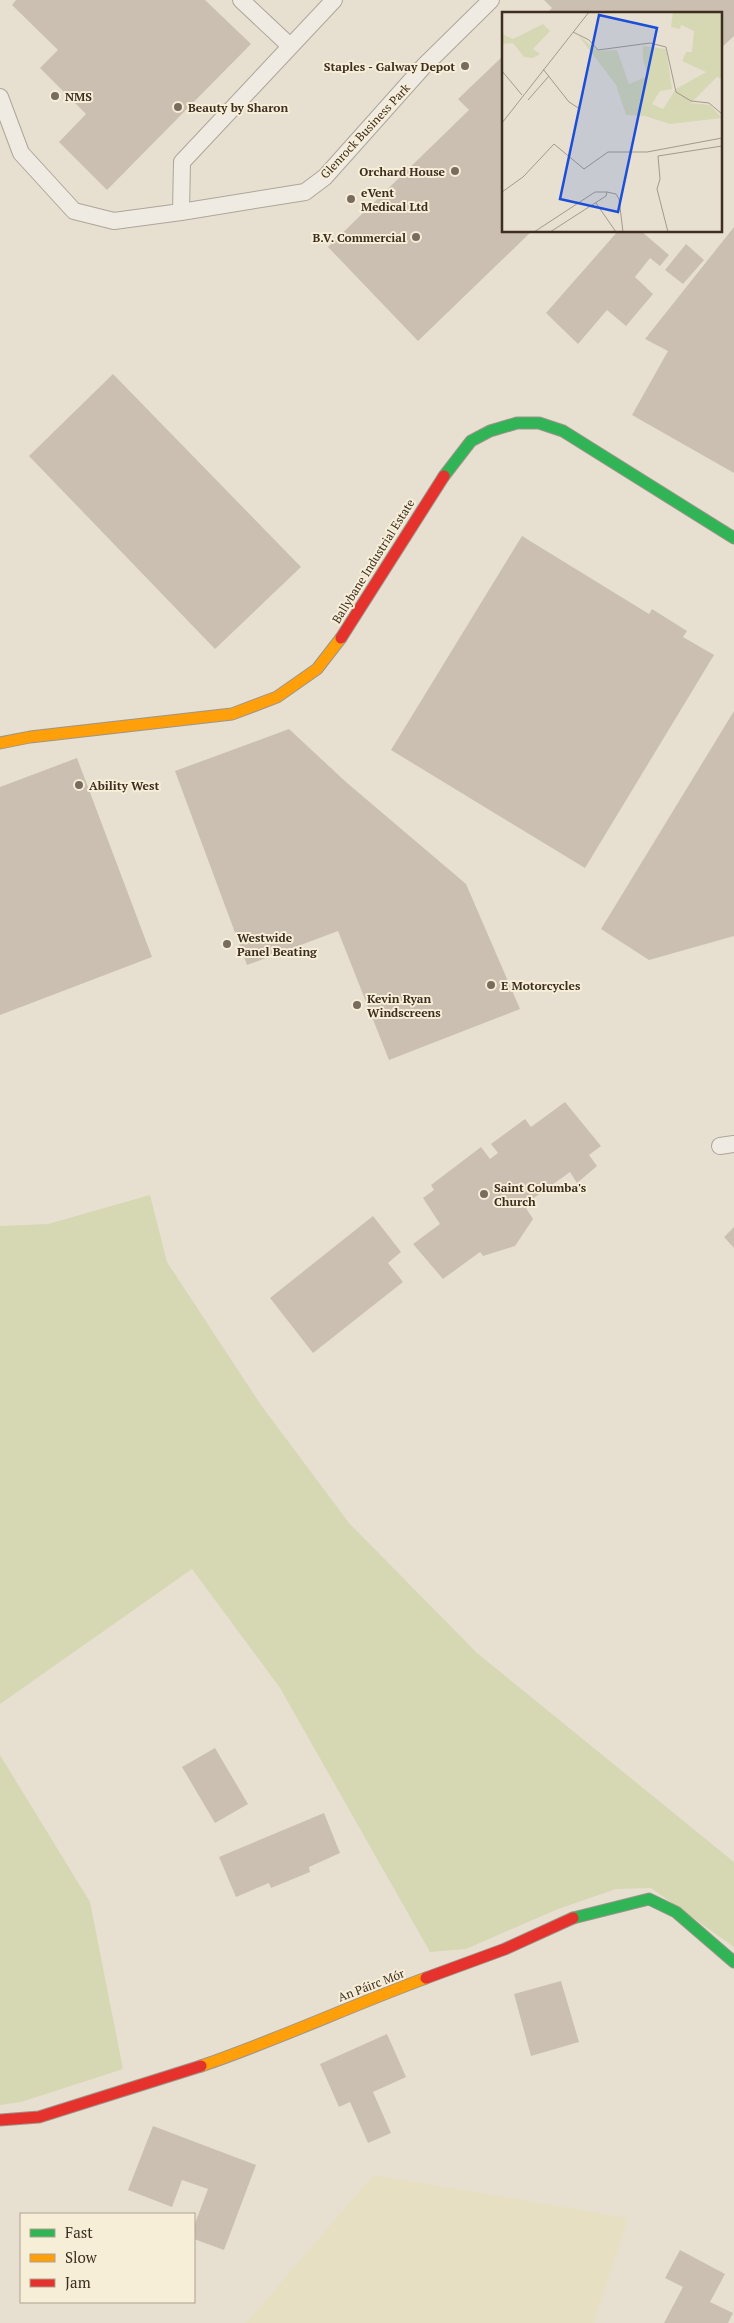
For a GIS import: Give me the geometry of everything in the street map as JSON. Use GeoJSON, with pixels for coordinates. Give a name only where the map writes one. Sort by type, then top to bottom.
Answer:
{"type":"FeatureCollection","features":[{"type":"Feature","properties":{"kind":"street","name":"Ballybane Industrial Estate"},"geometry":{"type":"LineString","coordinates":[[0,743],[30,737],[232,714],[277,697],[317,669],[352,623],[446,472],[471,442],[490,431],[516,423],[539,423],[563,431],[734,538]]}},
{"type":"Feature","properties":{"kind":"street","name":"An Páirc Mór"},"geometry":{"type":"LineString","coordinates":[[0,2120],[39,2117],[130,2090],[263,2045],[367,2000],[505,1949],[578,1916],[649,1900],[676,1912],[734,1962]]}},
{"type":"Feature","properties":{"kind":"lane"},"geometry":{"type":"LineString","coordinates":[[241,0],[290,46]]}},
{"type":"Feature","properties":{"kind":"lane"},"geometry":{"type":"LineString","coordinates":[[181,212],[182,162],[334,0]]}},
{"type":"Feature","properties":{"kind":"lane","name":"Glenrock Business Park"},"geometry":{"type":"LineString","coordinates":[[0,96],[21,153],[74,211],[114,220],[181,212],[305,192],[325,177],[424,66],[492,0]]}},
{"type":"Feature","properties":{"kind":"shaded area"},"geometry":{"type":"Polygon","coordinates":[[[373,2175],[628,2218],[594,2323],[246,2323],[373,2175]]]}},
{"type":"Feature","properties":{"kind":"green space"},"geometry":{"type":"Polygon","coordinates":[[[150,1195],[167,1262],[261,1405],[349,1523],[477,1653],[734,1862],[734,1947],[651,1888],[616,1889],[558,1909],[466,1949],[430,1952],[280,1688],[192,1569],[0,1704],[0,1226],[48,1224],[150,1195]]]}},
{"type":"Feature","properties":{"kind":"green space"},"geometry":{"type":"Polygon","coordinates":[[[0,1755],[90,1902],[123,2069],[21,2102],[0,2105],[0,1755]]]}},
{"type":"Feature","properties":{"kind":"building"},"geometry":{"type":"Polygon","coordinates":[[[16,0],[205,0],[251,44],[107,190],[59,142],[86,114],[40,68],[58,50],[12,5],[16,0]]]}},
{"type":"Feature","properties":{"kind":"building"},"geometry":{"type":"Polygon","coordinates":[[[544,0],[734,0],[734,36],[722,47],[722,12],[548,12],[552,8],[544,0]]]}},
{"type":"Feature","properties":{"kind":"building","name":"Orchard House"},"geometry":{"type":"Polygon","coordinates":[[[502,57],[502,232],[531,232],[418,341],[328,247],[469,110],[458,99],[502,57]]]}},
{"type":"Feature","properties":{"kind":"building"},"geometry":{"type":"Polygon","coordinates":[[[734,227],[734,473],[632,415],[668,351],[645,339],[734,227]]]}},
{"type":"Feature","properties":{"kind":"building"},"geometry":{"type":"Polygon","coordinates":[[[617,232],[642,232],[669,255],[660,266],[650,258],[635,277],[653,294],[626,326],[607,310],[578,344],[546,313],[617,232]]]}},
{"type":"Feature","properties":{"kind":"building"},"geometry":{"type":"Polygon","coordinates":[[[686,244],[704,260],[683,284],[665,270],[686,244]]]}},
{"type":"Feature","properties":{"kind":"building"},"geometry":{"type":"Polygon","coordinates":[[[113,374],[301,567],[215,649],[29,456],[113,374]]]}},
{"type":"Feature","properties":{"kind":"building"},"geometry":{"type":"Polygon","coordinates":[[[522,536],[649,614],[652,609],[687,631],[683,637],[714,655],[585,868],[391,750],[522,536]]]}},
{"type":"Feature","properties":{"kind":"building"},"geometry":{"type":"Polygon","coordinates":[[[734,711],[734,936],[649,960],[601,929],[734,711]]]}},
{"type":"Feature","properties":{"kind":"building"},"geometry":{"type":"Polygon","coordinates":[[[289,729],[346,782],[466,884],[520,1009],[389,1060],[338,931],[247,965],[175,771],[289,729]]]}},
{"type":"Feature","properties":{"kind":"building"},"geometry":{"type":"Polygon","coordinates":[[[77,758],[152,957],[0,1015],[0,787],[77,758]]]}},
{"type":"Feature","properties":{"kind":"building","name":"Saint Columba's Church"},"geometry":{"type":"Polygon","coordinates":[[[565,1102],[601,1146],[589,1155],[597,1166],[577,1183],[570,1172],[524,1205],[533,1219],[515,1246],[483,1256],[480,1252],[443,1279],[413,1244],[440,1224],[423,1198],[434,1190],[431,1185],[481,1147],[490,1159],[498,1153],[491,1144],[525,1119],[531,1127],[565,1102]]]}},
{"type":"Feature","properties":{"kind":"building"},"geometry":{"type":"Polygon","coordinates":[[[373,1216],[401,1252],[388,1263],[403,1282],[313,1353],[270,1298],[373,1216]]]}},
{"type":"Feature","properties":{"kind":"building"},"geometry":{"type":"Polygon","coordinates":[[[734,1227],[734,1248],[724,1237],[734,1227]]]}},
{"type":"Feature","properties":{"kind":"building"},"geometry":{"type":"Polygon","coordinates":[[[215,1748],[248,1804],[215,1823],[182,1767],[215,1748]]]}},
{"type":"Feature","properties":{"kind":"building"},"geometry":{"type":"Polygon","coordinates":[[[324,1813],[340,1853],[309,1867],[310,1872],[271,1888],[269,1883],[236,1897],[219,1857],[324,1813]]]}},
{"type":"Feature","properties":{"kind":"building"},"geometry":{"type":"Polygon","coordinates":[[[561,1981],[579,2042],[531,2056],[514,1994],[561,1981]]]}},
{"type":"Feature","properties":{"kind":"building"},"geometry":{"type":"Polygon","coordinates":[[[387,2034],[406,2077],[373,2092],[391,2133],[368,2143],[350,2102],[339,2107],[320,2064],[387,2034]]]}},
{"type":"Feature","properties":{"kind":"building"},"geometry":{"type":"Polygon","coordinates":[[[153,2126],[256,2165],[224,2250],[195,2239],[195,2223],[208,2189],[182,2180],[172,2207],[128,2190],[153,2126]]]}},
{"type":"Feature","properties":{"kind":"building"},"geometry":{"type":"Polygon","coordinates":[[[680,2250],[725,2274],[710,2302],[733,2313],[728,2323],[664,2323],[683,2287],[665,2278],[680,2250]]]}},
{"type":"Feature","properties":{"kind":"traffic: fast"},"geometry":{"type":"LineString","coordinates":[[444,476],[471,441],[490,431],[517,423],[539,423],[563,431],[734,538]]}},
{"type":"Feature","properties":{"kind":"traffic: fast"},"geometry":{"type":"LineString","coordinates":[[573,1918],[649,1899],[676,1912],[734,1962]]}},
{"type":"Feature","properties":{"kind":"traffic: slow"},"geometry":{"type":"LineString","coordinates":[[0,743],[30,737],[232,714],[277,697],[317,669],[341,638]]}},
{"type":"Feature","properties":{"kind":"traffic: slow"},"geometry":{"type":"LineString","coordinates":[[201,2066],[426,1978]]}},
{"type":"Feature","properties":{"kind":"traffic: jam"},"geometry":{"type":"LineString","coordinates":[[341,638],[444,476]]}},
{"type":"Feature","properties":{"kind":"traffic: jam"},"geometry":{"type":"LineString","coordinates":[[426,1978],[505,1949],[573,1918]]}},
{"type":"Feature","properties":{"kind":"traffic: jam"},"geometry":{"type":"LineString","coordinates":[[0,2120],[39,2117],[201,2066]]}},
{"type":"Feature","properties":{"kind":"place","name":"Staples - Galway Depot"},"geometry":{"type":"Point","coordinates":[465,66]}},
{"type":"Feature","properties":{"kind":"place","name":"NMS"},"geometry":{"type":"Point","coordinates":[55,96]}},
{"type":"Feature","properties":{"kind":"place","name":"Beauty by Sharon"},"geometry":{"type":"Point","coordinates":[178,107]}},
{"type":"Feature","properties":{"kind":"place","name":"Orchard House"},"geometry":{"type":"Point","coordinates":[455,171]}},
{"type":"Feature","properties":{"kind":"place","name":"eVent Medical Ltd"},"geometry":{"type":"Point","coordinates":[351,199]}},
{"type":"Feature","properties":{"kind":"place","name":"B.V. Commercial"},"geometry":{"type":"Point","coordinates":[416,237]}},
{"type":"Feature","properties":{"kind":"place","name":"Ability West"},"geometry":{"type":"Point","coordinates":[79,785]}},
{"type":"Feature","properties":{"kind":"place","name":"Westwide Panel Beating"},"geometry":{"type":"Point","coordinates":[227,944]}},
{"type":"Feature","properties":{"kind":"place","name":"E Motorcycles"},"geometry":{"type":"Point","coordinates":[491,985]}},
{"type":"Feature","properties":{"kind":"place","name":"Kevin Ryan Windscreens"},"geometry":{"type":"Point","coordinates":[357,1005]}},
{"type":"Feature","properties":{"kind":"place","name":"Saint Columba's Church"},"geometry":{"type":"Point","coordinates":[484,1194]}}]}
